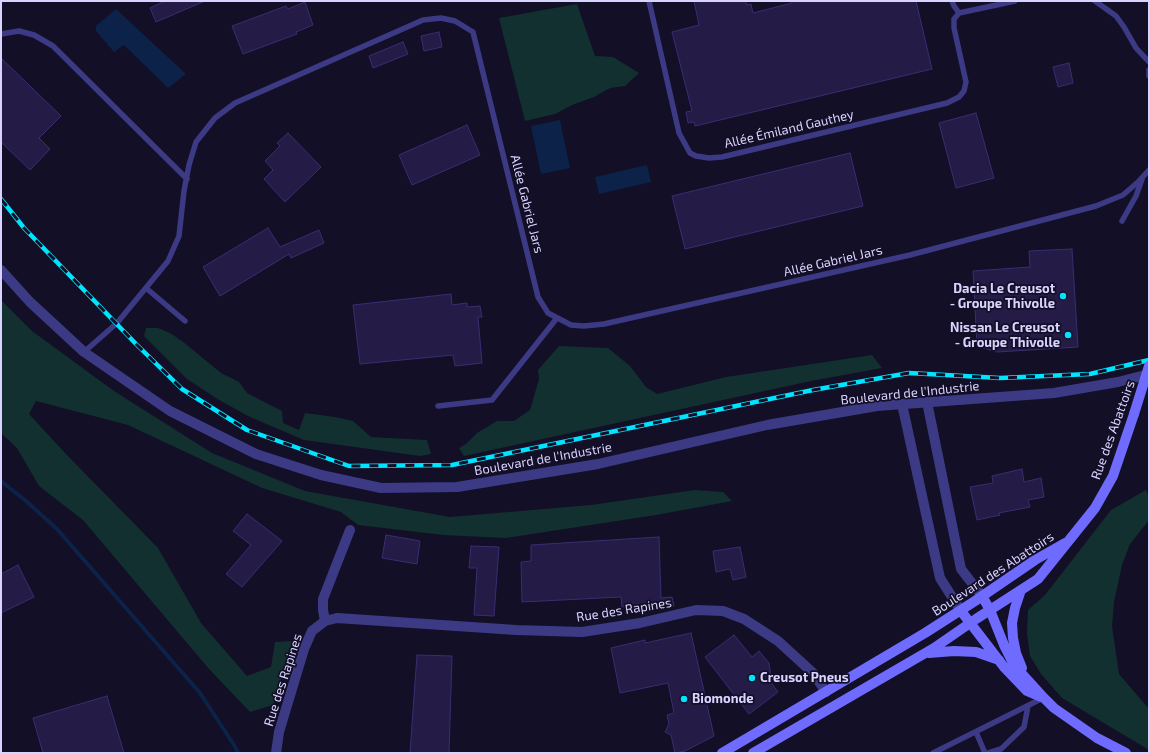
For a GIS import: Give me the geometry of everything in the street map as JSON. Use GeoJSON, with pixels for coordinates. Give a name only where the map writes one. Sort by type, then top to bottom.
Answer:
{"type":"FeatureCollection","features":[{"type":"Feature","properties":{"kind":"street","name":"Boulevard de l'Industrie"},"geometry":{"type":"LineString","coordinates":[[1,270],[30,302],[84,352],[170,411],[256,454],[320,475],[381,488],[458,487],[598,464],[767,425],[877,406],[1054,393],[1118,382],[1149,374]]}},
{"type":"Feature","properties":{"kind":"street","name":"Rue des Abattoirs"},"geometry":{"type":"LineString","coordinates":[[1070,540],[1095,508],[1113,476],[1149,366]]}},
{"type":"Feature","properties":{"kind":"street"},"geometry":{"type":"LineString","coordinates":[[927,402],[961,569],[982,596],[990,610],[1014,665],[1054,708],[1097,738],[1126,753]]}},
{"type":"Feature","properties":{"kind":"street"},"geometry":{"type":"LineString","coordinates":[[902,404],[940,578],[961,611],[999,660],[1027,691],[1044,698]]}},
{"type":"Feature","properties":{"kind":"street"},"geometry":{"type":"LineString","coordinates":[[325,621],[323,610],[324,599],[350,530]]}},
{"type":"Feature","properties":{"kind":"street","name":"Boulevard des Abattoirs"},"geometry":{"type":"LineString","coordinates":[[722,753],[961,611],[1035,560],[1070,540]]}},
{"type":"Feature","properties":{"kind":"street","name":"Boulevard des Abattoirs"},"geometry":{"type":"LineString","coordinates":[[753,753],[926,653],[1038,580],[1070,540]]}},
{"type":"Feature","properties":{"kind":"street"},"geometry":{"type":"LineString","coordinates":[[1022,590],[1015,608],[1012,623],[1016,653],[1027,680]]}},
{"type":"Feature","properties":{"kind":"street","name":"Rue des Rapines"},"geometry":{"type":"LineString","coordinates":[[276,753],[279,732],[304,649],[312,631],[325,621],[337,618],[516,630],[582,632],[640,623],[696,610],[722,611],[744,619],[778,641],[814,673],[826,692]]}},
{"type":"Feature","properties":{"kind":"street"},"geometry":{"type":"LineString","coordinates":[[926,653],[954,651],[976,652],[999,660]]}},
{"type":"Feature","properties":{"kind":"lane","name":"Allée Émiland Gauthey"},"geometry":{"type":"LineString","coordinates":[[649,1],[680,133],[690,153],[696,156],[709,158],[722,157],[940,104],[959,97],[964,91],[966,82],[954,28],[954,19],[959,13]]}},
{"type":"Feature","properties":{"kind":"lane"},"geometry":{"type":"LineString","coordinates":[[952,1],[959,13],[1015,1]]}},
{"type":"Feature","properties":{"kind":"lane"},"geometry":{"type":"LineString","coordinates":[[1095,1],[1116,16],[1136,48],[1149,62]]}},
{"type":"Feature","properties":{"kind":"lane","name":"Allée Gabriel Jars"},"geometry":{"type":"LineString","coordinates":[[84,352],[117,323],[168,261],[179,236],[187,179],[196,142],[215,118],[235,103],[423,20],[441,18],[455,21],[473,32],[538,298],[548,313],[571,324],[584,326],[604,324],[910,255],[1096,206],[1123,195],[1149,170]]}},
{"type":"Feature","properties":{"kind":"lane"},"geometry":{"type":"LineString","coordinates":[[1,34],[19,31],[34,35],[53,46],[187,179]]}},
{"type":"Feature","properties":{"kind":"lane"},"geometry":{"type":"LineString","coordinates":[[1149,70],[1149,76]]}},
{"type":"Feature","properties":{"kind":"lane"},"geometry":{"type":"LineString","coordinates":[[1122,221],[1136,196],[1143,177]]}},
{"type":"Feature","properties":{"kind":"lane"},"geometry":{"type":"LineString","coordinates":[[146,288],[185,321]]}},
{"type":"Feature","properties":{"kind":"lane"},"geometry":{"type":"LineString","coordinates":[[438,406],[492,400],[557,318]]}},
{"type":"Feature","properties":{"kind":"lane"},"geometry":{"type":"LineString","coordinates":[[933,753],[1044,698]]}},
{"type":"Feature","properties":{"kind":"lane"},"geometry":{"type":"LineString","coordinates":[[976,732],[987,753],[1001,749],[1024,727],[1028,706]]}},
{"type":"Feature","properties":{"kind":"green space"},"geometry":{"type":"Polygon","coordinates":[[[577,4],[595,56],[613,57],[639,73],[625,86],[610,88],[594,97],[572,105],[555,114],[525,121],[499,18],[577,4]]]}},
{"type":"Feature","properties":{"kind":"green space"},"geometry":{"type":"Polygon","coordinates":[[[1,300],[32,331],[114,391],[212,453],[305,491],[450,517],[591,505],[695,490],[723,492],[732,501],[656,515],[506,538],[443,535],[358,525],[341,512],[262,488],[128,425],[36,401],[29,414],[158,548],[201,623],[247,676],[271,667],[275,642],[293,641],[273,705],[250,712],[209,669],[83,520],[39,486],[17,448],[1,433],[1,300]]]}},
{"type":"Feature","properties":{"kind":"green space"},"geometry":{"type":"Polygon","coordinates":[[[146,328],[158,328],[170,333],[182,341],[221,373],[239,382],[247,393],[282,411],[283,423],[299,430],[305,413],[335,417],[353,421],[371,437],[427,440],[431,454],[420,456],[304,440],[250,417],[219,400],[187,379],[144,336],[146,328]]]}},
{"type":"Feature","properties":{"kind":"green space"},"geometry":{"type":"Polygon","coordinates":[[[559,346],[608,348],[630,366],[646,387],[657,394],[726,377],[872,355],[882,368],[811,381],[464,456],[459,448],[466,444],[477,433],[497,421],[514,421],[530,410],[539,379],[538,370],[559,346]]]}},
{"type":"Feature","properties":{"kind":"green space"},"geometry":{"type":"Polygon","coordinates":[[[1146,490],[1149,497],[1149,520],[1130,544],[1122,565],[1114,602],[1112,626],[1119,674],[1149,709],[1149,750],[1062,698],[1041,674],[1030,656],[1027,633],[1028,610],[1045,595],[1111,510],[1146,490]]]}},
{"type":"Feature","properties":{"kind":"water"},"geometry":{"type":"Polygon","coordinates":[[[116,9],[186,74],[168,88],[124,45],[114,52],[96,31],[96,26],[116,9]]]}},
{"type":"Feature","properties":{"kind":"water"},"geometry":{"type":"Polygon","coordinates":[[[560,120],[570,168],[541,174],[531,126],[560,120]]]}},
{"type":"Feature","properties":{"kind":"water"},"geometry":{"type":"Polygon","coordinates":[[[647,165],[651,182],[599,194],[595,177],[647,165]]]}},
{"type":"Feature","properties":{"kind":"building"},"geometry":{"type":"Polygon","coordinates":[[[165,1],[205,1],[156,22],[150,8],[165,1]]]}},
{"type":"Feature","properties":{"kind":"building"},"geometry":{"type":"Polygon","coordinates":[[[694,1],[746,1],[746,5],[751,4],[753,13],[792,3],[792,1],[916,1],[932,69],[695,126],[694,122],[688,123],[686,112],[692,111],[672,32],[699,25],[694,1]]]}},
{"type":"Feature","properties":{"kind":"building"},"geometry":{"type":"Polygon","coordinates":[[[305,2],[313,25],[296,32],[297,34],[243,54],[232,26],[286,6],[288,9],[305,2]]]}},
{"type":"Feature","properties":{"kind":"building"},"geometry":{"type":"Polygon","coordinates":[[[439,32],[442,47],[424,51],[421,36],[439,32]]]}},
{"type":"Feature","properties":{"kind":"building"},"geometry":{"type":"Polygon","coordinates":[[[403,42],[408,54],[373,68],[369,56],[403,42]]]}},
{"type":"Feature","properties":{"kind":"building"},"geometry":{"type":"Polygon","coordinates":[[[1,58],[61,116],[39,138],[50,149],[30,170],[1,142],[1,58]]]}},
{"type":"Feature","properties":{"kind":"building"},"geometry":{"type":"Polygon","coordinates":[[[1069,63],[1073,83],[1058,87],[1053,67],[1069,63]]]}},
{"type":"Feature","properties":{"kind":"building"},"geometry":{"type":"Polygon","coordinates":[[[976,113],[994,178],[956,188],[939,123],[976,113]]]}},
{"type":"Feature","properties":{"kind":"building"},"geometry":{"type":"Polygon","coordinates":[[[467,125],[480,155],[412,185],[399,155],[467,125]]]}},
{"type":"Feature","properties":{"kind":"building"},"geometry":{"type":"Polygon","coordinates":[[[288,133],[321,167],[285,202],[264,179],[273,170],[265,161],[280,146],[277,143],[288,133]]]}},
{"type":"Feature","properties":{"kind":"building"},"geometry":{"type":"Polygon","coordinates":[[[850,153],[863,206],[685,249],[672,196],[850,153]]]}},
{"type":"Feature","properties":{"kind":"building"},"geometry":{"type":"Polygon","coordinates":[[[268,228],[280,247],[319,230],[324,243],[291,258],[289,254],[220,296],[203,267],[268,228]]]}},
{"type":"Feature","properties":{"kind":"building"},"geometry":{"type":"Polygon","coordinates":[[[1072,249],[1078,347],[997,352],[977,346],[973,271],[1030,267],[1029,251],[1072,249]]]}},
{"type":"Feature","properties":{"kind":"building"},"geometry":{"type":"Polygon","coordinates":[[[451,294],[452,305],[467,303],[467,307],[480,306],[482,317],[478,317],[482,363],[455,366],[453,355],[360,364],[353,305],[451,294]]]}},
{"type":"Feature","properties":{"kind":"building"},"geometry":{"type":"Polygon","coordinates":[[[1022,469],[1024,482],[1041,478],[1044,497],[1028,500],[1030,507],[999,513],[1000,515],[977,520],[970,487],[993,483],[992,476],[1022,469]]]}},
{"type":"Feature","properties":{"kind":"building"},"geometry":{"type":"Polygon","coordinates":[[[247,514],[282,541],[242,587],[226,574],[251,545],[233,531],[247,514]]]}},
{"type":"Feature","properties":{"kind":"building"},"geometry":{"type":"Polygon","coordinates":[[[386,535],[420,541],[417,564],[382,558],[386,535]]]}},
{"type":"Feature","properties":{"kind":"building"},"geometry":{"type":"Polygon","coordinates":[[[659,537],[661,598],[672,597],[674,606],[658,610],[657,605],[622,607],[621,597],[522,602],[521,562],[531,561],[531,545],[659,537]]]}},
{"type":"Feature","properties":{"kind":"building"},"geometry":{"type":"Polygon","coordinates":[[[471,546],[499,547],[494,616],[474,615],[477,568],[469,568],[471,546]]]}},
{"type":"Feature","properties":{"kind":"building"},"geometry":{"type":"Polygon","coordinates":[[[740,547],[746,577],[733,580],[730,569],[716,572],[713,551],[740,547]]]}},
{"type":"Feature","properties":{"kind":"building"},"geometry":{"type":"Polygon","coordinates":[[[18,565],[34,597],[1,613],[1,574],[18,565]]]}},
{"type":"Feature","properties":{"kind":"building"},"geometry":{"type":"Polygon","coordinates":[[[691,633],[714,736],[685,751],[675,753],[671,735],[665,732],[669,724],[667,715],[674,713],[668,683],[620,693],[611,648],[645,640],[645,643],[691,633]]]}},
{"type":"Feature","properties":{"kind":"building"},"geometry":{"type":"Polygon","coordinates":[[[734,635],[752,657],[759,651],[769,663],[772,684],[778,692],[749,714],[705,657],[734,635]]]}},
{"type":"Feature","properties":{"kind":"building"},"geometry":{"type":"Polygon","coordinates":[[[417,655],[452,656],[449,753],[410,753],[417,655]]]}},
{"type":"Feature","properties":{"kind":"building"},"geometry":{"type":"Polygon","coordinates":[[[107,696],[124,753],[43,753],[33,718],[107,696]]]}},
{"type":"Feature","properties":{"kind":"waterway"},"geometry":{"type":"LineString","coordinates":[[1,481],[57,529],[200,693],[238,753]]}},
{"type":"Feature","properties":{"kind":"railway"},"geometry":{"type":"LineString","coordinates":[[1,199],[24,228],[136,344],[182,389],[247,430],[349,466],[452,465],[813,390],[909,373],[1000,378],[1090,374],[1149,360]]}},
{"type":"Feature","properties":{"kind":"place","name":"Dacia Le Creusot - Groupe Thivolle"},"geometry":{"type":"Point","coordinates":[1063,296]}},
{"type":"Feature","properties":{"kind":"place","name":"Nissan Le Creusot - Groupe Thivolle"},"geometry":{"type":"Point","coordinates":[1068,335]}},
{"type":"Feature","properties":{"kind":"place","name":"Creusot Pneus"},"geometry":{"type":"Point","coordinates":[752,678]}},
{"type":"Feature","properties":{"kind":"place","name":"Biomonde"},"geometry":{"type":"Point","coordinates":[684,699]}}]}
